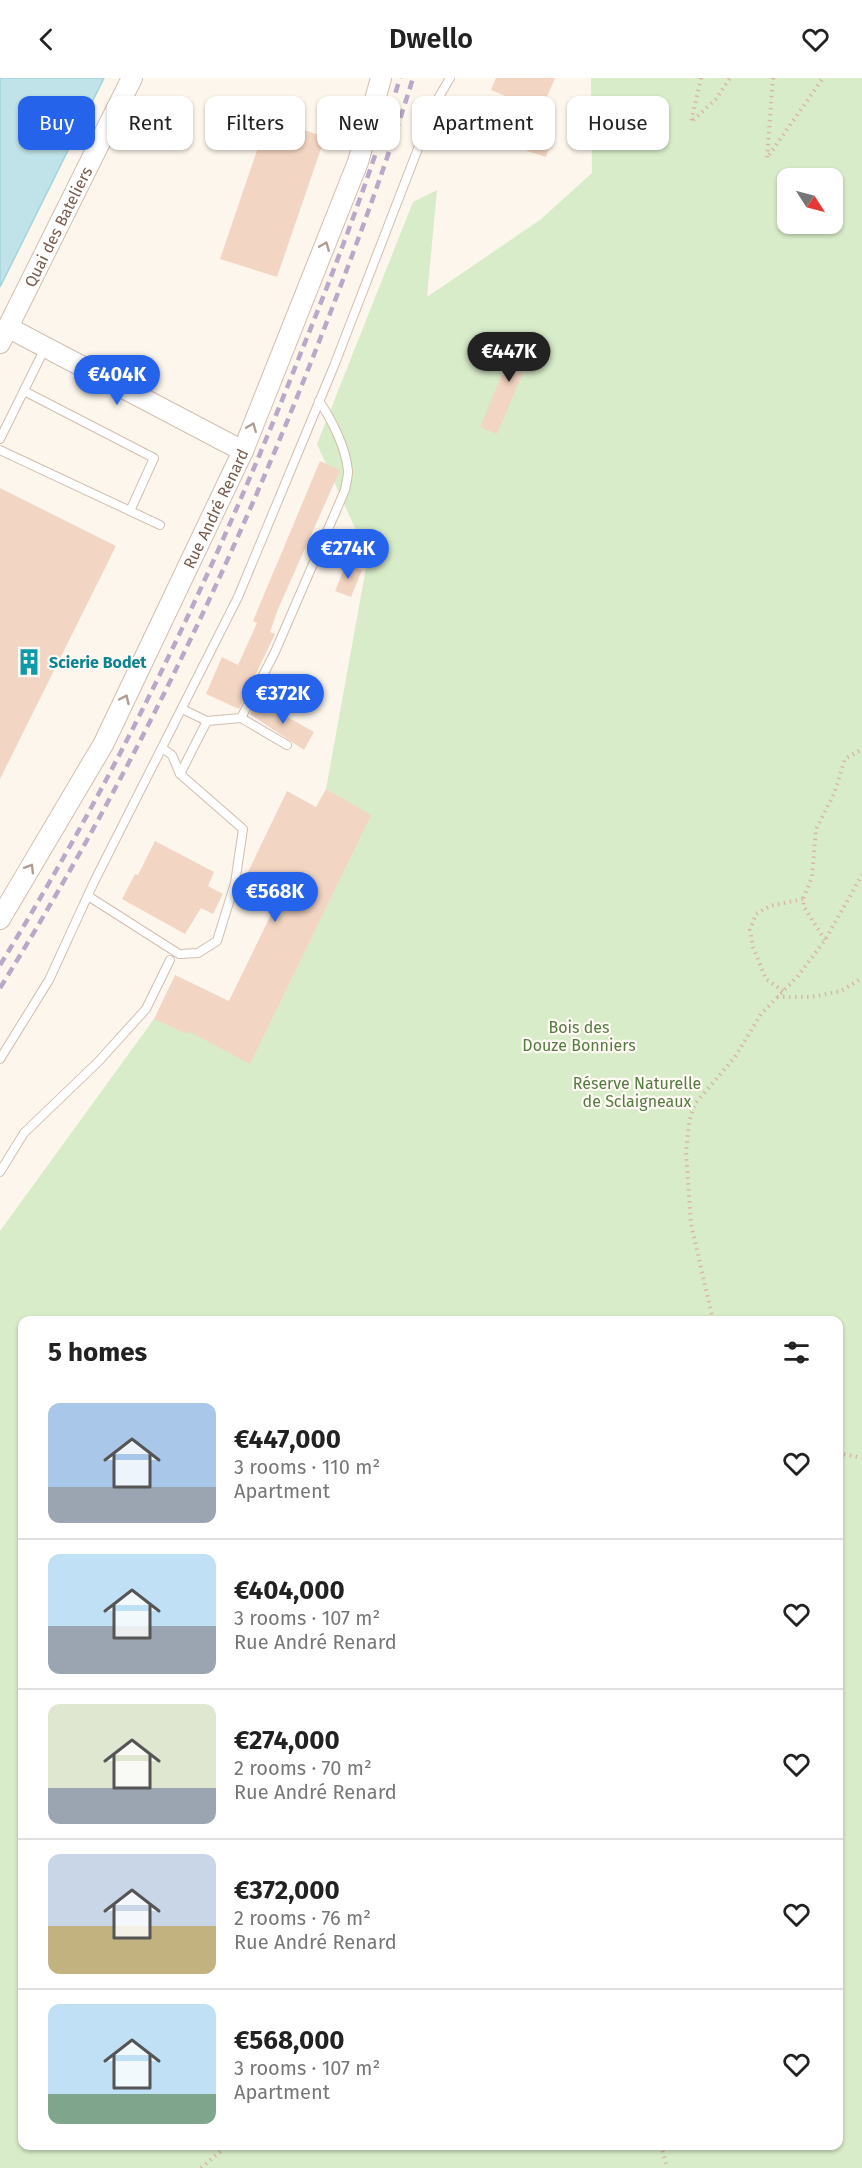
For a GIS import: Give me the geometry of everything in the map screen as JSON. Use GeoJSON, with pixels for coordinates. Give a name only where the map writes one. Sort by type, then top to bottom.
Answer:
{"type":"FeatureCollection","features":[{"type":"Feature","properties":{"kind":"street","name":"Quai des Bateliers"},"geometry":{"type":"LineString","coordinates":[[4,335],[132,78]]}},
{"type":"Feature","properties":{"kind":"street","name":"Rue André Renard"},"geometry":{"type":"LineString","coordinates":[[0,919],[104,743],[243,451],[358,162],[381,78]]}},
{"type":"Feature","properties":{"kind":"street"},"geometry":{"type":"LineString","coordinates":[[4,335],[46,347],[243,451]]}},
{"type":"Feature","properties":{"kind":"lane"},"geometry":{"type":"LineString","coordinates":[[0,1059],[49,980],[88,896],[238,597],[319,401],[436,102],[450,78]]}},
{"type":"Feature","properties":{"kind":"lane"},"geometry":{"type":"LineString","coordinates":[[0,439],[46,347]]}},
{"type":"Feature","properties":{"kind":"lane"},"geometry":{"type":"LineString","coordinates":[[24,391],[154,458],[130,511]]}},
{"type":"Feature","properties":{"kind":"lane"},"geometry":{"type":"LineString","coordinates":[[241,718],[275,652],[345,490],[348,472],[341,446],[327,412],[319,401]]}},
{"type":"Feature","properties":{"kind":"lane"},"geometry":{"type":"LineString","coordinates":[[0,450],[160,525]]}},
{"type":"Feature","properties":{"kind":"lane"},"geometry":{"type":"LineString","coordinates":[[182,709],[207,721],[241,718],[287,745]]}},
{"type":"Feature","properties":{"kind":"lane"},"geometry":{"type":"LineString","coordinates":[[180,774],[207,721]]}},
{"type":"Feature","properties":{"kind":"lane"},"geometry":{"type":"LineString","coordinates":[[88,896],[179,954],[198,952],[217,941],[236,883],[243,830],[180,774],[172,755],[162,748]]}},
{"type":"Feature","properties":{"kind":"lane"},"geometry":{"type":"LineString","coordinates":[[0,1172],[24,1133],[98,1062],[146,1009],[170,960]]}},
{"type":"Feature","properties":{"kind":"path"},"geometry":{"type":"LineString","coordinates":[[701,78],[691,122],[716,99],[730,78]]}},
{"type":"Feature","properties":{"kind":"path"},"geometry":{"type":"LineString","coordinates":[[773,78],[767,158],[823,78]]}},
{"type":"Feature","properties":{"kind":"path"},"geometry":{"type":"LineString","coordinates":[[825,940],[804,907],[803,899],[812,877],[816,829],[834,794],[845,759],[862,750]]}},
{"type":"Feature","properties":{"kind":"path"},"geometry":{"type":"LineString","coordinates":[[712,1316],[691,1224],[686,1152],[689,1123],[694,1106],[735,1057],[761,1014],[798,976],[825,940],[862,875]]}},
{"type":"Feature","properties":{"kind":"path"},"geometry":{"type":"LineString","coordinates":[[783,991],[766,979],[753,947],[750,930],[756,914],[770,906],[803,899]]}},
{"type":"Feature","properties":{"kind":"path"},"geometry":{"type":"LineString","coordinates":[[777,998],[811,997],[841,991],[862,978]]}},
{"type":"Feature","properties":{"kind":"path"},"geometry":{"type":"LineString","coordinates":[[843,1454],[862,1458]]}},
{"type":"Feature","properties":{"kind":"path"},"geometry":{"type":"LineString","coordinates":[[201,2168],[222,2150]]}},
{"type":"Feature","properties":{"kind":"path"},"geometry":{"type":"LineString","coordinates":[[662,2150],[667,2168]]}},
{"type":"Feature","properties":{"kind":"green space","name":"Bois des Douze Bonniers"},"geometry":{"type":"Polygon","coordinates":[[[591,78],[862,78],[862,2168],[0,2168],[0,1231],[154,1019],[282,998],[370,815],[326,789],[368,557],[317,444],[413,202],[437,190],[427,297],[540,220],[592,173],[592,150],[669,150],[669,96],[591,96],[591,78]]]}},
{"type":"Feature","properties":{"kind":"water"},"geometry":{"type":"Polygon","coordinates":[[[0,78],[104,78],[95,96],[18,96],[18,150],[68,150],[0,287],[0,78]]]}},
{"type":"Feature","properties":{"kind":"building"},"geometry":{"type":"Polygon","coordinates":[[[496,78],[555,78],[547,96],[505,96],[491,90],[496,78]]]}},
{"type":"Feature","properties":{"kind":"building"},"geometry":{"type":"Polygon","coordinates":[[[305,130],[317,134],[317,150],[321,150],[277,277],[220,259],[257,150],[305,150],[305,130]]]}},
{"type":"Feature","properties":{"kind":"building"},"geometry":{"type":"Polygon","coordinates":[[[527,150],[548,150],[546,157],[527,150]]]}},
{"type":"Feature","properties":{"kind":"building"},"geometry":{"type":"Polygon","coordinates":[[[520,331],[537,339],[497,434],[480,427],[520,331]]]}},
{"type":"Feature","properties":{"kind":"building"},"geometry":{"type":"Polygon","coordinates":[[[320,461],[340,470],[278,609],[270,632],[275,634],[239,709],[206,694],[222,657],[238,665],[257,623],[253,621],[320,461]]]}},
{"type":"Feature","properties":{"kind":"building","name":"Scierie Bodet"},"geometry":{"type":"Polygon","coordinates":[[[0,488],[116,546],[0,779],[0,488]]]}},
{"type":"Feature","properties":{"kind":"building"},"geometry":{"type":"Polygon","coordinates":[[[346,564],[362,570],[351,597],[335,591],[346,564]]]}},
{"type":"Feature","properties":{"kind":"building"},"geometry":{"type":"Polygon","coordinates":[[[257,700],[314,732],[304,750],[250,714],[257,700]]]}},
{"type":"Feature","properties":{"kind":"building"},"geometry":{"type":"Polygon","coordinates":[[[326,789],[371,815],[250,1064],[188,1031],[187,1034],[154,1019],[175,975],[229,1001],[283,890],[248,872],[287,791],[316,807],[326,789]]]}},
{"type":"Feature","properties":{"kind":"building"},"geometry":{"type":"Polygon","coordinates":[[[155,841],[214,872],[208,886],[223,894],[213,914],[201,908],[185,934],[122,899],[135,874],[138,875],[155,841]]]}},
{"type":"Feature","properties":{"kind":"railway"},"geometry":{"type":"LineString","coordinates":[[0,965],[86,817],[202,587],[237,508],[329,283],[400,78]]}},
{"type":"Feature","properties":{"kind":"railway"},"geometry":{"type":"LineString","coordinates":[[0,988],[46,913],[131,759],[209,600],[280,439],[353,254],[413,78]]}},
{"type":"Feature","properties":{"kind":"place","name":"Scierie Bodet"},"geometry":{"type":"Point","coordinates":[29,662]}},
{"type":"Feature","properties":{"kind":"park label","name":"Réserve Naturelle de Sclaigneaux"},"geometry":{"type":"Point","coordinates":[637,1092]}}]}
